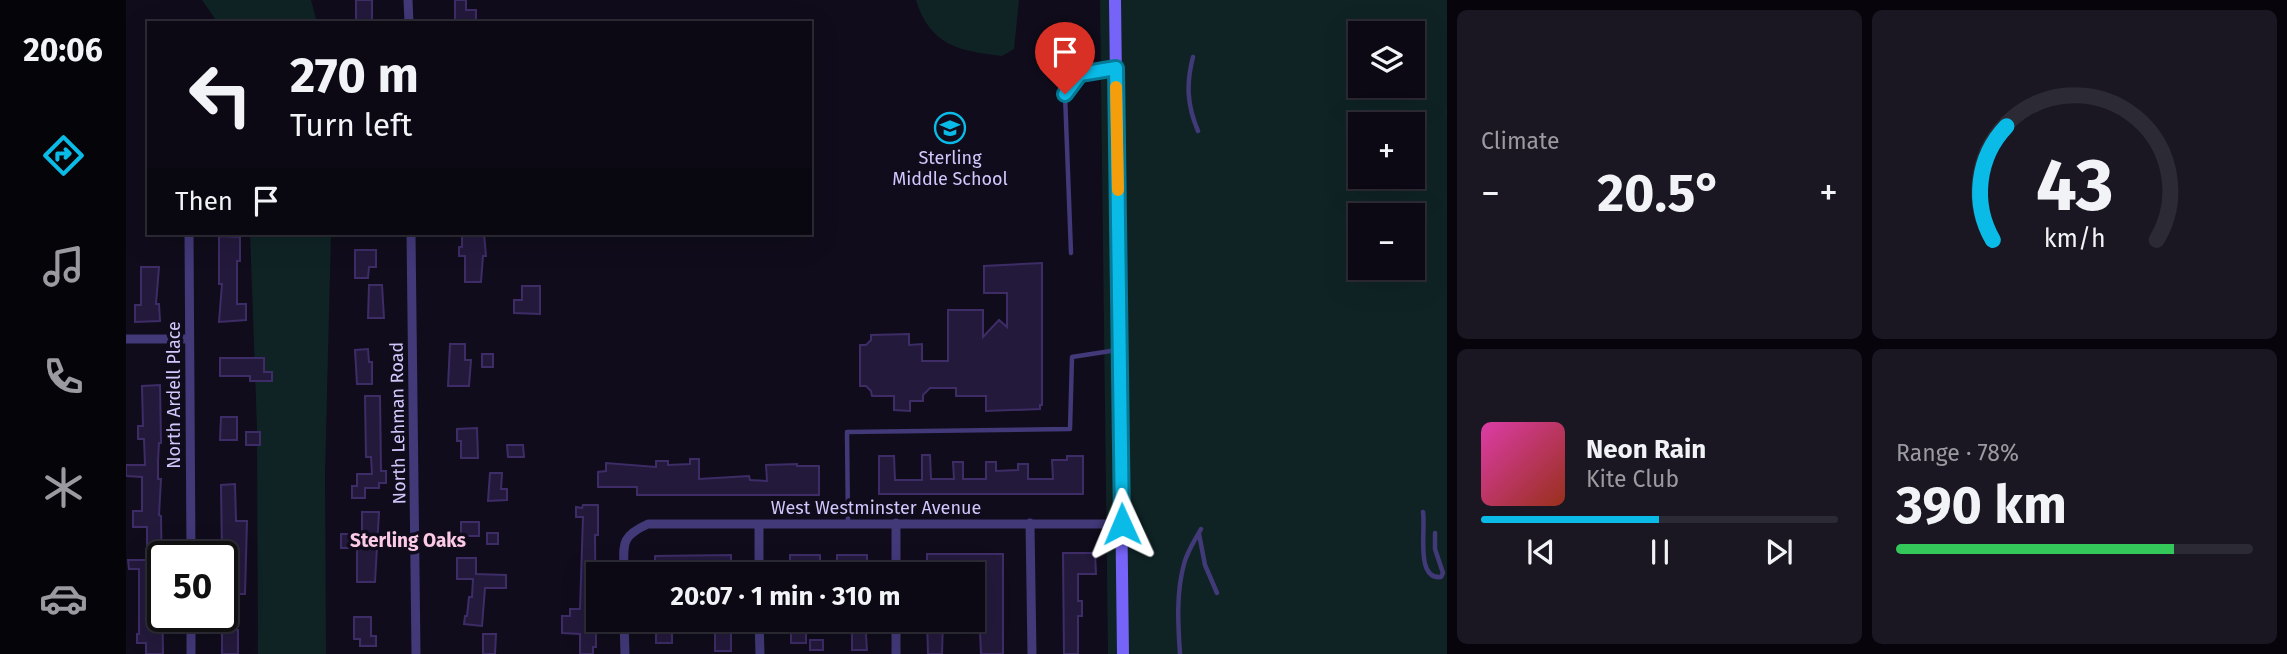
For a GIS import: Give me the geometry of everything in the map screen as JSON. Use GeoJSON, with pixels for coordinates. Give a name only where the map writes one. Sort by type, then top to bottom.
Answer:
{"type":"FeatureCollection","features":[{"type":"Feature","properties":{"kind":"main road"},"geometry":{"type":"LineString","coordinates":[[1115,0],[1123,654]]}},
{"type":"Feature","properties":{"kind":"street"},"geometry":{"type":"LineString","coordinates":[[408,0],[409,21]]}},
{"type":"Feature","properties":{"kind":"street","name":"North Ardell Place"},"geometry":{"type":"LineString","coordinates":[[189,235],[191,541]]}},
{"type":"Feature","properties":{"kind":"street","name":"North Lehman Road"},"geometry":{"type":"LineString","coordinates":[[411,235],[416,654]]}},
{"type":"Feature","properties":{"kind":"street"},"geometry":{"type":"LineString","coordinates":[[126,339],[189,339]]}},
{"type":"Feature","properties":{"kind":"street"},"geometry":{"type":"LineString","coordinates":[[896,523],[896,562]]}},
{"type":"Feature","properties":{"kind":"street"},"geometry":{"type":"LineString","coordinates":[[1030,523],[1032,654]]}},
{"type":"Feature","properties":{"kind":"street","name":"West Westminster Avenue"},"geometry":{"type":"LineString","coordinates":[[624,562],[624,544],[631,531],[648,524],[1122,524]]}},
{"type":"Feature","properties":{"kind":"street"},"geometry":{"type":"LineString","coordinates":[[759,524],[759,562]]}},
{"type":"Feature","properties":{"kind":"street"},"geometry":{"type":"LineString","coordinates":[[191,632],[191,654]]}},
{"type":"Feature","properties":{"kind":"street"},"geometry":{"type":"LineString","coordinates":[[624,632],[625,654]]}},
{"type":"Feature","properties":{"kind":"street"},"geometry":{"type":"LineString","coordinates":[[759,632],[760,654]]}},
{"type":"Feature","properties":{"kind":"street"},"geometry":{"type":"LineString","coordinates":[[896,632],[896,654]]}},
{"type":"Feature","properties":{"kind":"lane"},"geometry":{"type":"LineString","coordinates":[[1193,57],[1187,89],[1190,111],[1198,131]]}},
{"type":"Feature","properties":{"kind":"lane"},"geometry":{"type":"LineString","coordinates":[[1071,253],[1065,94],[1080,74],[1116,68]]}},
{"type":"Feature","properties":{"kind":"lane"},"geometry":{"type":"LineString","coordinates":[[848,524],[847,432],[1070,429],[1072,357],[1120,349]]}},
{"type":"Feature","properties":{"kind":"lane"},"geometry":{"type":"LineString","coordinates":[[1423,512],[1423,561],[1430,575],[1436,578],[1443,573],[1435,549],[1435,533]]}},
{"type":"Feature","properties":{"kind":"lane"},"geometry":{"type":"LineString","coordinates":[[1180,654],[1178,615],[1184,562],[1200,532],[1205,565],[1217,593]]}},
{"type":"Feature","properties":{"kind":"green space"},"geometry":{"type":"Polygon","coordinates":[[[202,0],[311,0],[316,21],[217,21],[202,0]]]}},
{"type":"Feature","properties":{"kind":"green space"},"geometry":{"type":"Polygon","coordinates":[[[916,0],[1019,0],[1014,49],[1002,56],[973,52],[948,43],[929,27],[916,0]]]}},
{"type":"Feature","properties":{"kind":"green space"},"geometry":{"type":"Polygon","coordinates":[[[1100,0],[1447,0],[1447,654],[1108,654],[1100,0]]]}},
{"type":"Feature","properties":{"kind":"green space"},"geometry":{"type":"Polygon","coordinates":[[[250,235],[331,235],[325,473],[326,654],[258,654],[257,428],[250,235]]]}},
{"type":"Feature","properties":{"kind":"building"},"geometry":{"type":"Polygon","coordinates":[[[356,0],[372,0],[372,21],[356,21],[356,0]]]}},
{"type":"Feature","properties":{"kind":"building"},"geometry":{"type":"Polygon","coordinates":[[[455,0],[466,0],[466,10],[476,10],[476,21],[455,21],[455,0]]]}},
{"type":"Feature","properties":{"kind":"building"},"geometry":{"type":"Polygon","coordinates":[[[462,235],[484,235],[486,256],[483,256],[481,282],[465,282],[465,256],[459,256],[459,247],[462,247],[462,235]]]}},
{"type":"Feature","properties":{"kind":"building"},"geometry":{"type":"Polygon","coordinates":[[[219,236],[240,237],[237,304],[246,304],[246,320],[219,322],[222,284],[219,284],[219,236]]]}},
{"type":"Feature","properties":{"kind":"building"},"geometry":{"type":"Polygon","coordinates":[[[355,250],[376,250],[376,267],[369,267],[368,278],[355,278],[355,250]]]}},
{"type":"Feature","properties":{"kind":"building"},"geometry":{"type":"Polygon","coordinates":[[[1042,263],[1040,409],[986,411],[986,396],[956,396],[956,388],[930,388],[923,395],[923,401],[910,401],[910,411],[894,410],[894,396],[872,396],[866,386],[860,386],[860,345],[866,345],[871,340],[871,335],[909,334],[909,345],[922,344],[922,361],[948,361],[948,310],[983,310],[983,337],[999,320],[1007,327],[1007,293],[984,293],[984,266],[1042,263]]]}},
{"type":"Feature","properties":{"kind":"building"},"geometry":{"type":"Polygon","coordinates":[[[141,267],[159,267],[156,304],[159,304],[160,321],[135,322],[135,305],[141,305],[141,267]]]}},
{"type":"Feature","properties":{"kind":"building"},"geometry":{"type":"Polygon","coordinates":[[[369,285],[382,285],[384,318],[368,318],[369,285]]]}},
{"type":"Feature","properties":{"kind":"building"},"geometry":{"type":"Polygon","coordinates":[[[522,286],[540,286],[540,314],[514,313],[514,300],[522,300],[522,286]]]}},
{"type":"Feature","properties":{"kind":"building"},"geometry":{"type":"Polygon","coordinates":[[[450,344],[465,344],[465,360],[471,360],[469,386],[448,386],[450,344]]]}},
{"type":"Feature","properties":{"kind":"building"},"geometry":{"type":"Polygon","coordinates":[[[368,349],[369,362],[372,362],[372,384],[357,384],[355,350],[368,349]]]}},
{"type":"Feature","properties":{"kind":"building"},"geometry":{"type":"Polygon","coordinates":[[[482,354],[493,354],[493,367],[482,367],[482,354]]]}},
{"type":"Feature","properties":{"kind":"building"},"geometry":{"type":"Polygon","coordinates":[[[220,358],[264,358],[264,372],[272,372],[272,381],[250,381],[250,376],[220,376],[220,358]]]}},
{"type":"Feature","properties":{"kind":"building"},"geometry":{"type":"Polygon","coordinates":[[[160,385],[161,443],[158,479],[161,479],[159,515],[161,541],[147,541],[147,527],[133,527],[133,511],[142,511],[142,477],[126,476],[126,465],[145,465],[144,439],[138,439],[138,426],[143,426],[142,386],[160,385]]]}},
{"type":"Feature","properties":{"kind":"building"},"geometry":{"type":"Polygon","coordinates":[[[365,396],[380,396],[381,471],[386,471],[386,483],[379,483],[379,488],[365,488],[365,498],[352,498],[352,486],[357,486],[357,474],[372,474],[371,457],[366,457],[365,396]]]}},
{"type":"Feature","properties":{"kind":"building"},"geometry":{"type":"Polygon","coordinates":[[[221,417],[237,417],[237,440],[220,440],[221,417]]]}},
{"type":"Feature","properties":{"kind":"building"},"geometry":{"type":"Polygon","coordinates":[[[477,428],[478,458],[461,458],[461,441],[457,441],[457,429],[477,428]]]}},
{"type":"Feature","properties":{"kind":"building"},"geometry":{"type":"Polygon","coordinates":[[[246,432],[260,432],[260,445],[246,445],[246,432]]]}},
{"type":"Feature","properties":{"kind":"building"},"geometry":{"type":"Polygon","coordinates":[[[507,445],[523,445],[524,457],[508,457],[507,445]]]}},
{"type":"Feature","properties":{"kind":"building"},"geometry":{"type":"Polygon","coordinates":[[[922,455],[930,455],[931,479],[954,479],[953,462],[963,462],[963,479],[986,479],[986,462],[996,462],[996,471],[1018,470],[1018,464],[1028,464],[1028,479],[1053,479],[1052,460],[1083,456],[1083,494],[879,494],[879,456],[894,456],[895,480],[922,480],[922,455]]]}},
{"type":"Feature","properties":{"kind":"building"},"geometry":{"type":"Polygon","coordinates":[[[690,459],[699,459],[699,479],[749,476],[750,480],[767,481],[766,465],[819,466],[819,495],[637,495],[637,487],[598,487],[598,472],[606,471],[606,463],[656,467],[656,461],[668,461],[668,465],[690,464],[690,459]]]}},
{"type":"Feature","properties":{"kind":"building"},"geometry":{"type":"Polygon","coordinates":[[[490,473],[502,473],[501,489],[507,489],[507,500],[488,501],[490,473]]]}},
{"type":"Feature","properties":{"kind":"building"},"geometry":{"type":"Polygon","coordinates":[[[235,484],[236,521],[247,521],[245,594],[238,594],[238,541],[222,541],[221,485],[235,484]]]}},
{"type":"Feature","properties":{"kind":"building"},"geometry":{"type":"Polygon","coordinates":[[[583,505],[598,505],[595,562],[586,562],[586,632],[596,632],[593,654],[580,654],[580,634],[562,633],[562,616],[570,616],[570,609],[580,609],[583,517],[576,517],[576,507],[582,508],[583,505]]]}},
{"type":"Feature","properties":{"kind":"building"},"geometry":{"type":"Polygon","coordinates":[[[362,512],[379,512],[375,582],[357,582],[357,548],[341,548],[341,534],[362,534],[362,512]]]}},
{"type":"Feature","properties":{"kind":"building"},"geometry":{"type":"Polygon","coordinates":[[[461,522],[479,522],[479,536],[461,536],[461,522]]]}},
{"type":"Feature","properties":{"kind":"building"},"geometry":{"type":"Polygon","coordinates":[[[487,533],[498,533],[498,544],[487,544],[487,533]]]}},
{"type":"Feature","properties":{"kind":"building"},"geometry":{"type":"Polygon","coordinates":[[[1063,553],[1095,553],[1096,574],[1078,574],[1078,601],[1082,601],[1082,616],[1078,616],[1078,654],[1064,654],[1063,553]]]}},
{"type":"Feature","properties":{"kind":"building"},"geometry":{"type":"Polygon","coordinates":[[[927,554],[1003,554],[1003,654],[981,654],[980,632],[985,632],[985,562],[927,562],[927,554]]]}},
{"type":"Feature","properties":{"kind":"building"},"geometry":{"type":"Polygon","coordinates":[[[731,555],[731,562],[655,562],[655,556],[731,555]]]}},
{"type":"Feature","properties":{"kind":"building"},"geometry":{"type":"Polygon","coordinates":[[[790,555],[820,555],[820,562],[790,562],[790,555]]]}},
{"type":"Feature","properties":{"kind":"building"},"geometry":{"type":"Polygon","coordinates":[[[837,555],[867,555],[867,562],[837,562],[837,555]]]}},
{"type":"Feature","properties":{"kind":"building"},"geometry":{"type":"Polygon","coordinates":[[[457,558],[476,558],[476,574],[506,575],[506,588],[485,588],[482,626],[464,624],[469,597],[472,597],[473,579],[457,579],[457,558]]]}},
{"type":"Feature","properties":{"kind":"building"},"geometry":{"type":"Polygon","coordinates":[[[128,560],[147,560],[147,632],[163,632],[163,654],[146,654],[146,643],[137,643],[139,569],[129,569],[128,560]]]}},
{"type":"Feature","properties":{"kind":"building"},"geometry":{"type":"Polygon","coordinates":[[[354,617],[371,617],[371,636],[376,636],[376,646],[360,646],[360,639],[354,639],[354,617]]]}},
{"type":"Feature","properties":{"kind":"building"},"geometry":{"type":"Polygon","coordinates":[[[222,632],[238,632],[238,654],[222,654],[222,632]]]}},
{"type":"Feature","properties":{"kind":"building"},"geometry":{"type":"Polygon","coordinates":[[[656,632],[672,632],[672,643],[656,643],[656,632]]]}},
{"type":"Feature","properties":{"kind":"building"},"geometry":{"type":"Polygon","coordinates":[[[715,632],[731,632],[731,651],[715,651],[715,632]]]}},
{"type":"Feature","properties":{"kind":"building"},"geometry":{"type":"Polygon","coordinates":[[[791,632],[806,632],[806,643],[791,643],[791,632]]]}},
{"type":"Feature","properties":{"kind":"building"},"geometry":{"type":"Polygon","coordinates":[[[852,632],[866,632],[867,650],[852,650],[852,632]]]}},
{"type":"Feature","properties":{"kind":"building"},"geometry":{"type":"Polygon","coordinates":[[[927,632],[943,632],[942,654],[928,654],[927,632]]]}},
{"type":"Feature","properties":{"kind":"building"},"geometry":{"type":"Polygon","coordinates":[[[483,634],[496,634],[495,654],[483,654],[483,634]]]}},
{"type":"Feature","properties":{"kind":"building"},"geometry":{"type":"Polygon","coordinates":[[[810,640],[823,640],[823,650],[810,650],[810,640]]]}},
{"type":"Feature","properties":{"kind":"slow traffic"},"geometry":{"type":"LineString","coordinates":[[1116,87],[1118,190]]}},
{"type":"Feature","properties":{"kind":"place","name":"Sterling Middle School"},"geometry":{"type":"Point","coordinates":[950,128]}},
{"type":"Feature","properties":{"kind":"district","name":"Sterling Oaks"},"geometry":{"type":"Point","coordinates":[408,540]}},
{"type":"Feature","properties":{"kind":"route"},"geometry":{"type":"LineString","coordinates":[[1065,94],[1080,74],[1116,68],[1122,524]]}}]}
